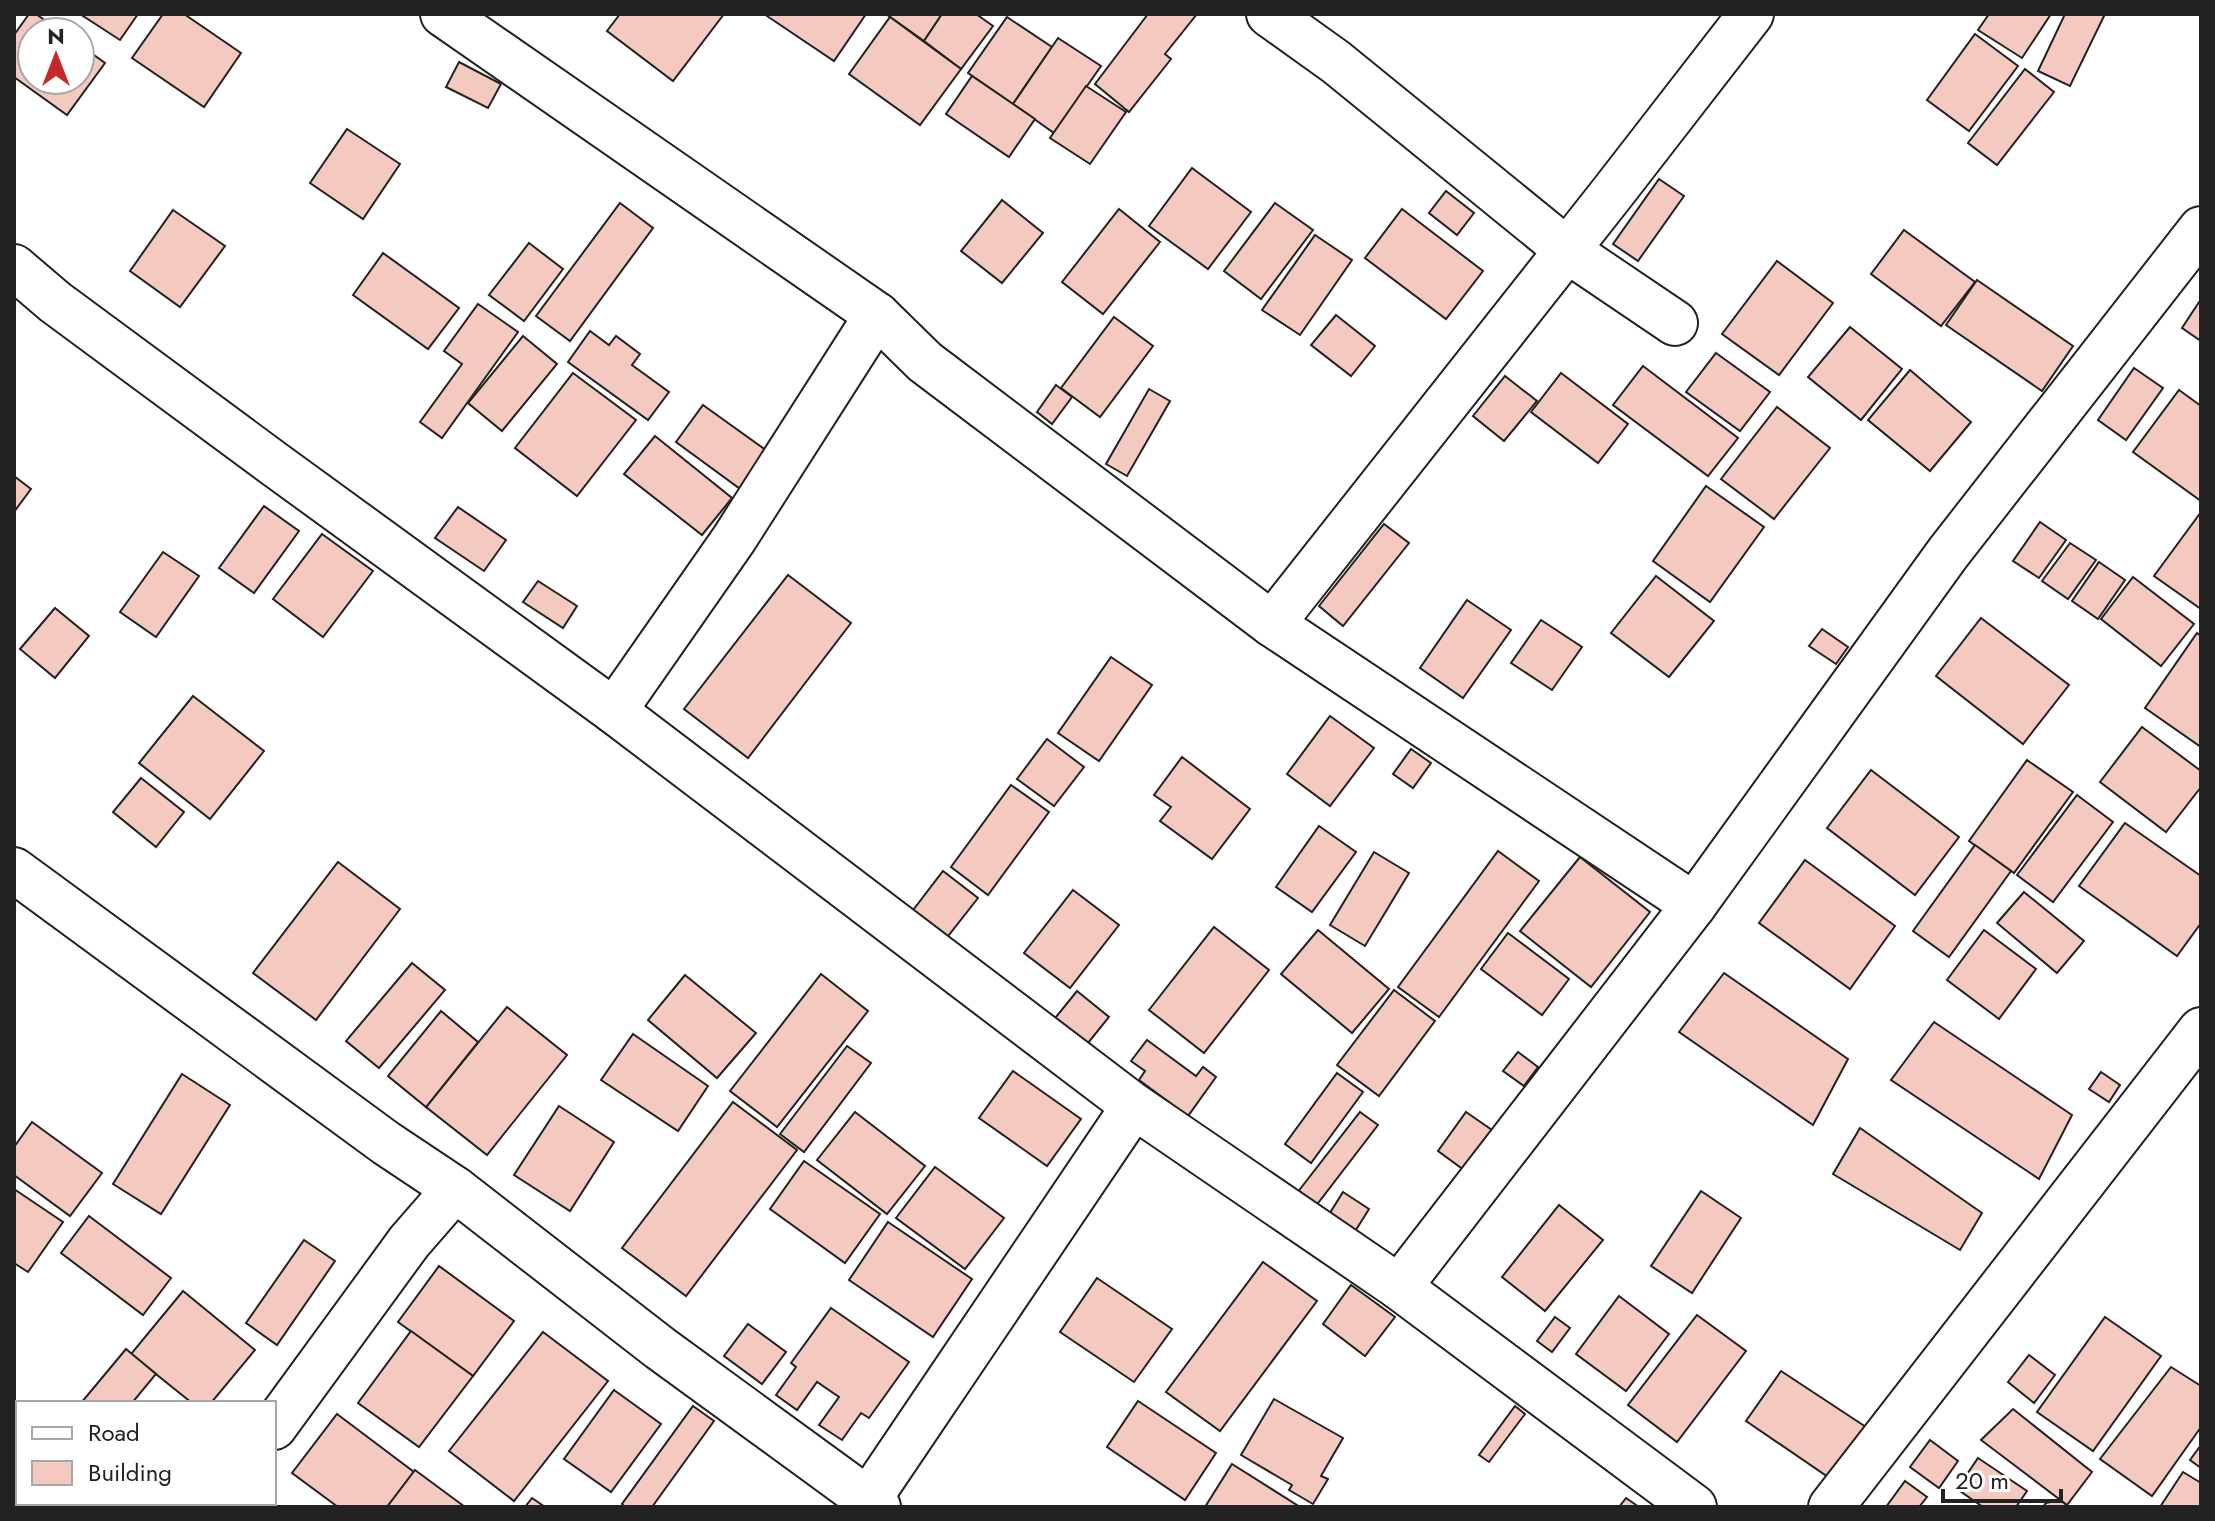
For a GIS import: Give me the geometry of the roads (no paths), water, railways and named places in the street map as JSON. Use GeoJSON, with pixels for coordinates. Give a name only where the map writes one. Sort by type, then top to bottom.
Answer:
{"type":"FeatureCollection","features":[{"type":"Feature","properties":{"kind":"street"},"geometry":{"type":"LineString","coordinates":[[443,14],[877,315],[925,362],[1272,624],[1694,905]]}},
{"type":"Feature","properties":{"kind":"street"},"geometry":{"type":"LineString","coordinates":[[1269,14],[1336,62],[1567,250],[1675,323]]}},
{"type":"Feature","properties":{"kind":"street"},"geometry":{"type":"LineString","coordinates":[[1272,624],[1751,14]]}},
{"type":"Feature","properties":{"kind":"street"},"geometry":{"type":"LineString","coordinates":[[1399,1287],[1694,905],[1948,553],[2201,229]]}},
{"type":"Feature","properties":{"kind":"street"},"geometry":{"type":"LineString","coordinates":[[14,267],[55,302],[614,711],[1134,1106],[1399,1287],[1694,1507]]}},
{"type":"Feature","properties":{"kind":"street"},"geometry":{"type":"LineString","coordinates":[[614,711],[734,539],[877,315]]}},
{"type":"Feature","properties":{"kind":"street"},"geometry":{"type":"LineString","coordinates":[[14,870],[386,1143],[455,1189],[660,1348],[873,1503],[1134,1106]]}},
{"type":"Feature","properties":{"kind":"street"},"geometry":{"type":"LineString","coordinates":[[1831,1507],[2201,1030]]}},
{"type":"Feature","properties":{"kind":"street"},"geometry":{"type":"LineString","coordinates":[[276,1424],[409,1242],[455,1189]]}}]}
